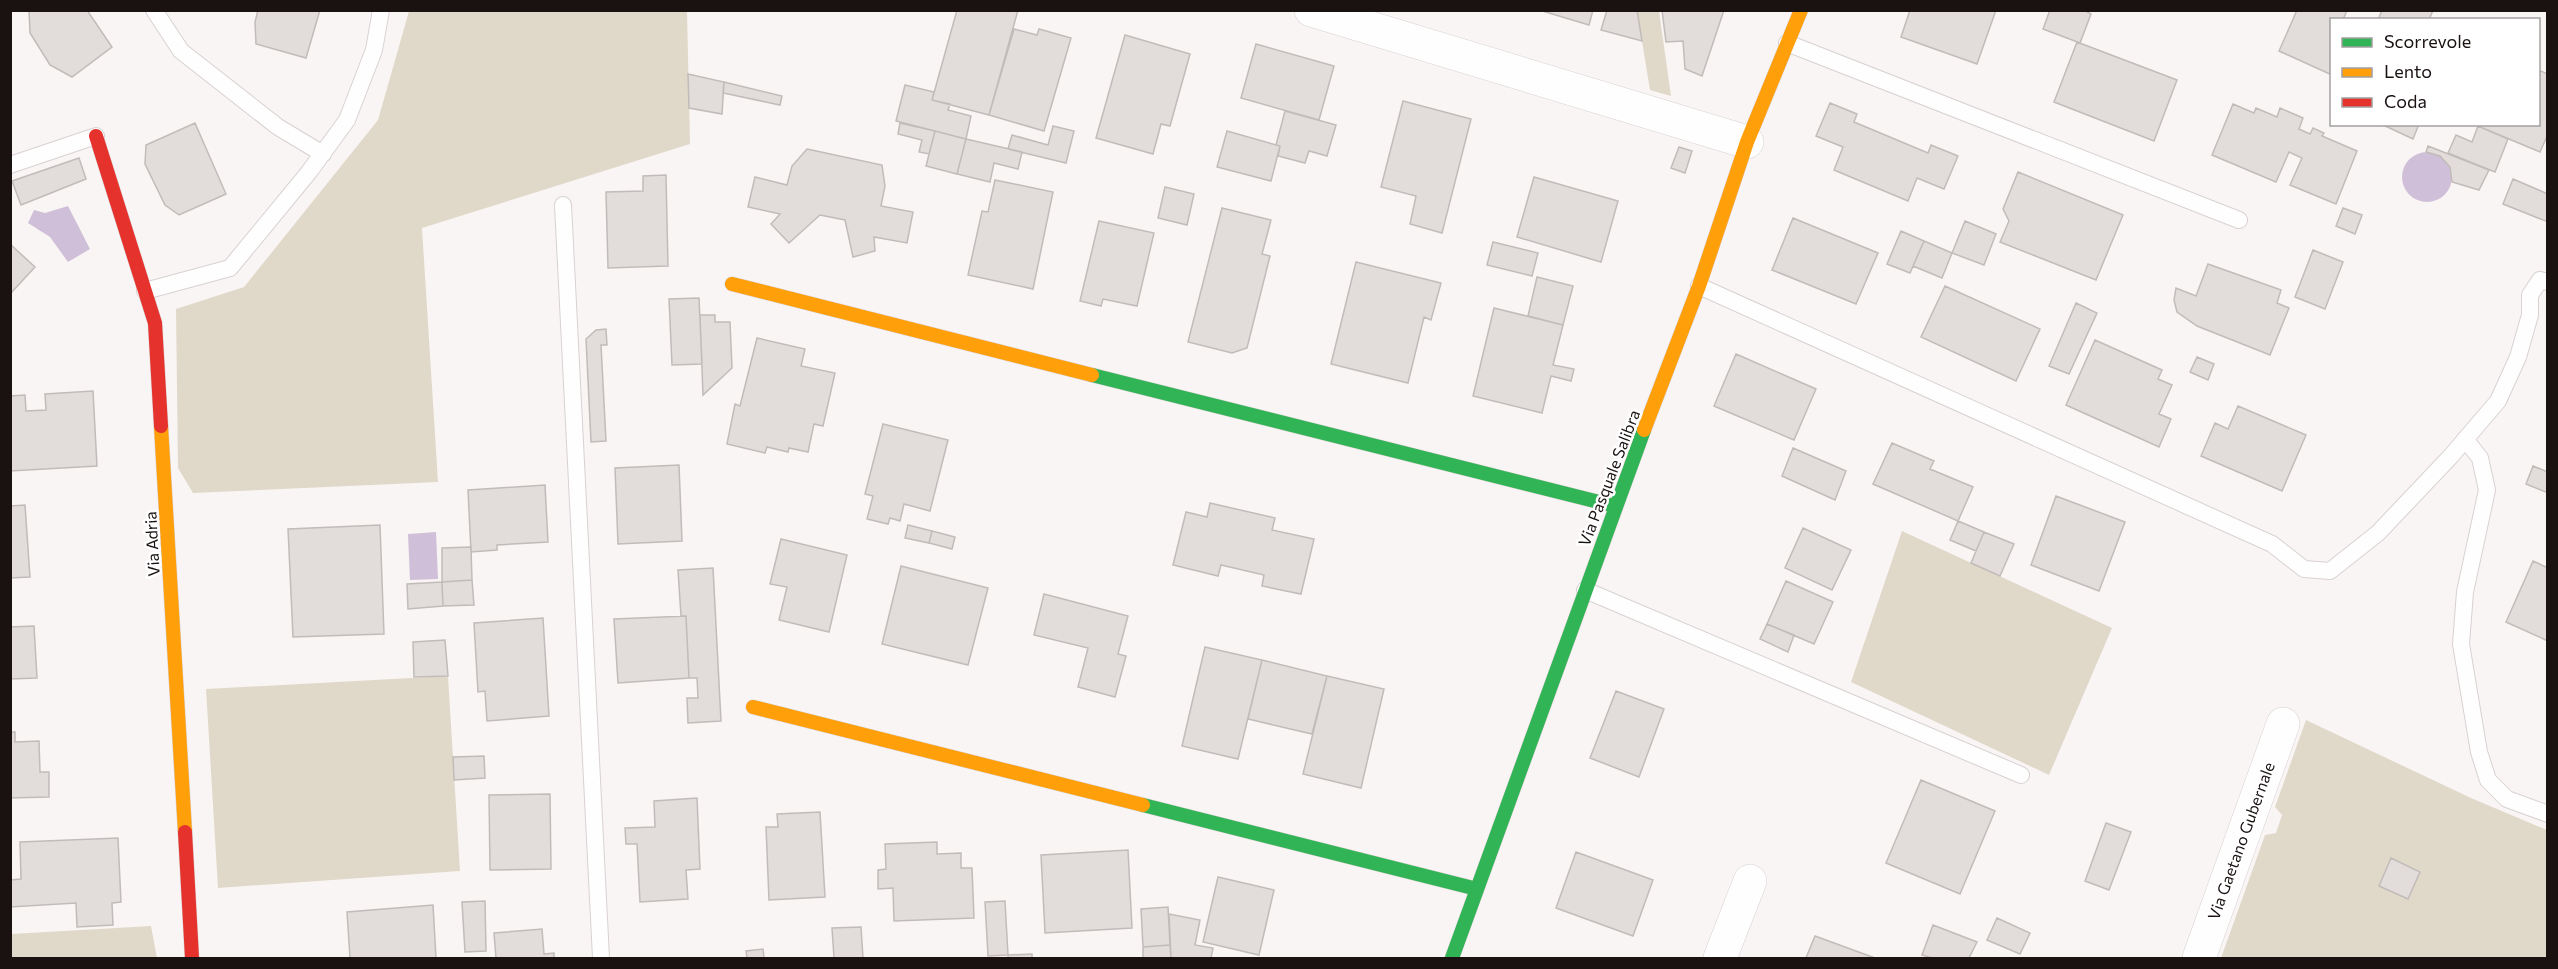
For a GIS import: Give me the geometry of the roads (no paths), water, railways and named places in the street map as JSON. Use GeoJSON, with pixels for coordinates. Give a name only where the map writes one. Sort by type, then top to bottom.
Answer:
{"type":"FeatureCollection","features":[{"type":"Feature","properties":{"kind":"street"},"geometry":{"type":"LineString","coordinates":[[1311,10],[1747,142]]}},
{"type":"Feature","properties":{"kind":"street","name":"Via Pasquale Salibra"},"geometry":{"type":"LineString","coordinates":[[1452,958],[1615,506],[1699,286],[1747,142],[1800,10]]}},
{"type":"Feature","properties":{"kind":"street","name":"Via Adria"},"geometry":{"type":"LineString","coordinates":[[96,136],[155,323],[192,958]]}},
{"type":"Feature","properties":{"kind":"street"},"geometry":{"type":"LineString","coordinates":[[732,284],[1615,506]]}},
{"type":"Feature","properties":{"kind":"street"},"geometry":{"type":"LineString","coordinates":[[753,707],[1477,889]]}},
{"type":"Feature","properties":{"kind":"street","name":"Via Gaetano Gubernale"},"geometry":{"type":"LineString","coordinates":[[2199,958],[2283,724]]}},
{"type":"Feature","properties":{"kind":"street"},"geometry":{"type":"LineString","coordinates":[[1720,958],[1750,881]]}},
{"type":"Feature","properties":{"kind":"lane"},"geometry":{"type":"LineString","coordinates":[[154,10],[181,51],[278,127],[322,154]]}},
{"type":"Feature","properties":{"kind":"lane"},"geometry":{"type":"LineString","coordinates":[[145,291],[230,268],[347,120],[374,50],[381,10]]}},
{"type":"Feature","properties":{"kind":"lane"},"geometry":{"type":"LineString","coordinates":[[1787,43],[2239,220]]}},
{"type":"Feature","properties":{"kind":"lane"},"geometry":{"type":"LineString","coordinates":[[10,165],[96,136]]}},
{"type":"Feature","properties":{"kind":"lane"},"geometry":{"type":"LineString","coordinates":[[563,205],[601,958]]}},
{"type":"Feature","properties":{"kind":"lane"},"geometry":{"type":"LineString","coordinates":[[1699,286],[2272,544],[2304,569],[2330,571],[2378,533],[2498,401],[2518,357],[2530,315],[2530,295],[2540,280],[2547,282]]}},
{"type":"Feature","properties":{"kind":"lane"},"geometry":{"type":"LineString","coordinates":[[2465,439],[2480,458],[2487,490],[2465,592],[2461,644],[2479,752],[2488,780],[2507,799],[2547,814]]}},
{"type":"Feature","properties":{"kind":"lane"},"geometry":{"type":"LineString","coordinates":[[1585,590],[2021,775]]}}]}
